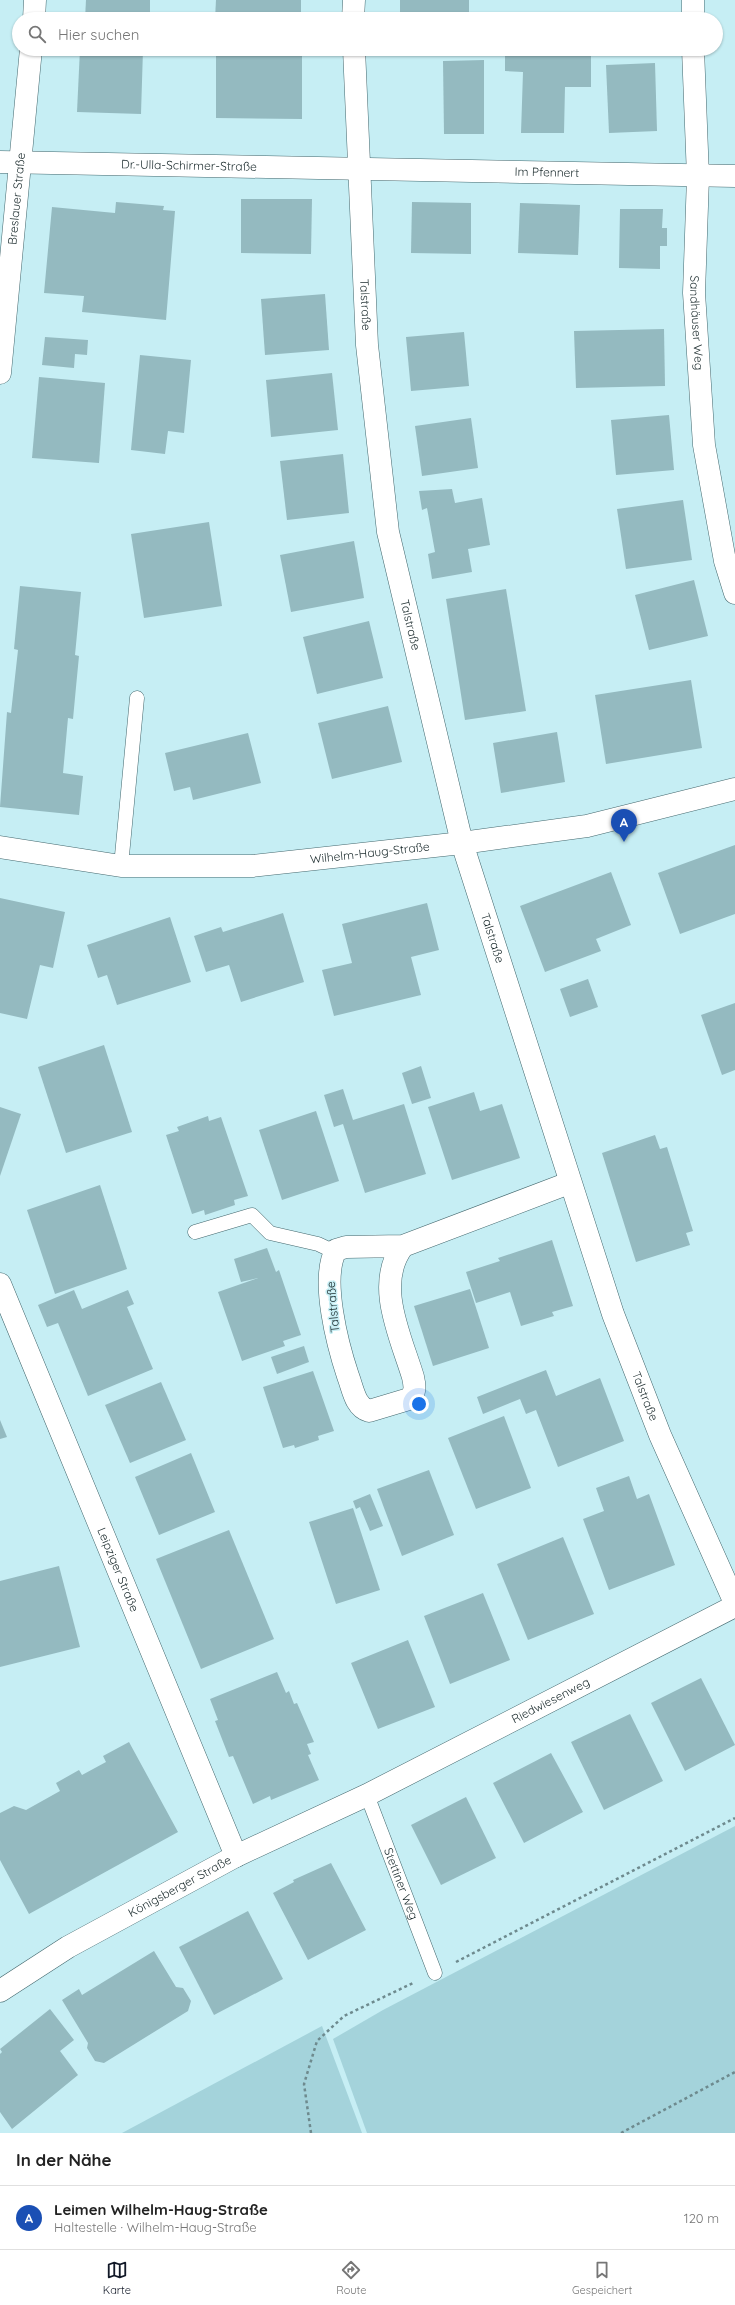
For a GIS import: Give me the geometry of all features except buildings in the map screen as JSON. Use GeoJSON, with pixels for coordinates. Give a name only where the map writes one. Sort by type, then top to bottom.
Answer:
{"type":"FeatureCollection","features":[{"type":"Feature","properties":{"kind":"street"},"geometry":{"type":"LineString","coordinates":[[35,12],[36,0]]}},
{"type":"Feature","properties":{"kind":"street"},"geometry":{"type":"LineString","coordinates":[[353,12],[354,0]]}},
{"type":"Feature","properties":{"kind":"street"},"geometry":{"type":"LineString","coordinates":[[693,0],[693,12]]}},
{"type":"Feature","properties":{"kind":"street","name":"Breslauer Straße"},"geometry":{"type":"LineString","coordinates":[[0,373],[10,163],[30,56]]}},
{"type":"Feature","properties":{"kind":"street","name":"Talstraße"},"geometry":{"type":"LineString","coordinates":[[354,56],[367,345],[388,532],[462,843],[569,1183],[631,1365],[660,1435],[735,1603]]}},
{"type":"Feature","properties":{"kind":"street","name":"Sandhäuser Weg"},"geometry":{"type":"LineString","coordinates":[[693,56],[698,177],[694,293],[704,445],[725,561],[735,593]]}},
{"type":"Feature","properties":{"kind":"street","name":"Dr.-Ulla-Schirmer-Straße"},"geometry":{"type":"LineString","coordinates":[[10,163],[359,170]]}},
{"type":"Feature","properties":{"kind":"street","name":"Im Pfennert"},"geometry":{"type":"LineString","coordinates":[[359,170],[698,177],[735,176]]}},
{"type":"Feature","properties":{"kind":"street","name":"Wilhelm-Haug-Straße"},"geometry":{"type":"LineString","coordinates":[[0,847],[121,866],[252,866],[462,843],[587,826],[735,789]]}},
{"type":"Feature","properties":{"kind":"street"},"geometry":{"type":"LineString","coordinates":[[335,1252],[346,1247],[403,1246],[569,1183]]}},
{"type":"Feature","properties":{"kind":"street","name":"Talstraße"},"geometry":{"type":"LineString","coordinates":[[335,1252],[330,1271],[334,1328],[355,1397],[362,1408],[369,1411],[409,1399],[413,1395],[413,1377],[390,1299],[390,1270],[396,1254],[403,1246]]}},
{"type":"Feature","properties":{"kind":"street","name":"Leipziger Straße"},"geometry":{"type":"LineString","coordinates":[[0,1284],[236,1856]]}},
{"type":"Feature","properties":{"kind":"street","name":"Riedwiesenweg"},"geometry":{"type":"LineString","coordinates":[[367,1794],[735,1606]]}},
{"type":"Feature","properties":{"kind":"street","name":"Königsberger Straße"},"geometry":{"type":"LineString","coordinates":[[0,1991],[68,1947],[236,1856],[367,1794]]}},
{"type":"Feature","properties":{"kind":"lane"},"geometry":{"type":"LineString","coordinates":[[121,866],[137,698]]}},
{"type":"Feature","properties":{"kind":"lane"},"geometry":{"type":"LineString","coordinates":[[195,1232],[252,1215],[270,1233],[318,1244],[335,1252]]}},
{"type":"Feature","properties":{"kind":"lane","name":"Stettiner Weg"},"geometry":{"type":"LineString","coordinates":[[367,1794],[435,1973]]}},
{"type":"Feature","properties":{"kind":"path"},"geometry":{"type":"LineString","coordinates":[[311,2133],[304,2084],[317,2041],[344,2016],[435,1973],[735,1818]]}},
{"type":"Feature","properties":{"kind":"path"},"geometry":{"type":"LineString","coordinates":[[621,2133],[735,2072]]}},
{"type":"Feature","properties":{"kind":"shaded area"},"geometry":{"type":"Polygon","coordinates":[[[735,1826],[735,2133],[367,2133],[333,2039],[383,2010],[735,1826]]]}},
{"type":"Feature","properties":{"kind":"shaded area"},"geometry":{"type":"Polygon","coordinates":[[[322,2026],[362,2133],[122,2133],[322,2026]]]}},
{"type":"Feature","properties":{"kind":"place","name":"Leimen Wilhelm-Haug-Straße"},"geometry":{"type":"Point","coordinates":[624,842]}}]}
